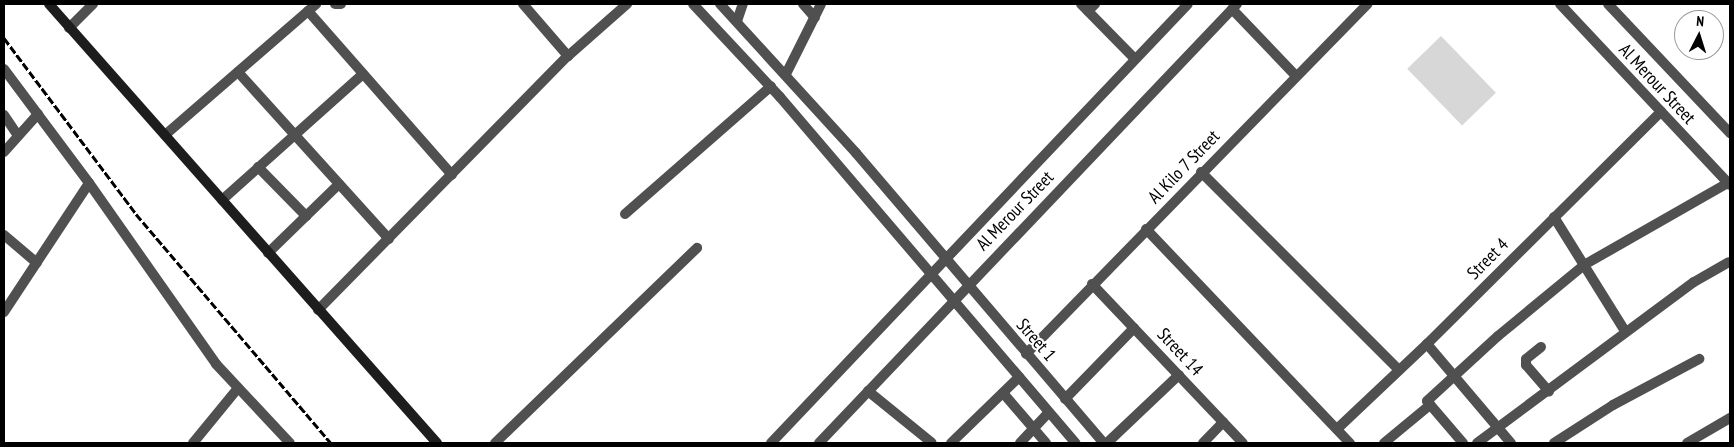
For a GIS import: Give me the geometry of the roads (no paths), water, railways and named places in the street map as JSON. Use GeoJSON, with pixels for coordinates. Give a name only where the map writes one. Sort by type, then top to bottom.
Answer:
{"type":"FeatureCollection","features":[{"type":"Feature","properties":{"kind":"street"},"geometry":{"type":"LineString","coordinates":[[49,4],[437,443]]}},
{"type":"Feature","properties":{"kind":"street"},"geometry":{"type":"LineString","coordinates":[[69,28],[93,4]]}},
{"type":"Feature","properties":{"kind":"street"},"geometry":{"type":"LineString","coordinates":[[335,4],[341,4]]}},
{"type":"Feature","properties":{"kind":"street"},"geometry":{"type":"LineString","coordinates":[[523,4],[568,56]]}},
{"type":"Feature","properties":{"kind":"street"},"geometry":{"type":"LineString","coordinates":[[318,310],[568,56],[627,4]]}},
{"type":"Feature","properties":{"kind":"street"},"geometry":{"type":"LineString","coordinates":[[693,4],[771,86],[952,301],[1076,443]]}},
{"type":"Feature","properties":{"kind":"street","name":"Street 1"},"geometry":{"type":"LineString","coordinates":[[720,4],[786,74],[1065,399],[1106,443]]}},
{"type":"Feature","properties":{"kind":"street"},"geometry":{"type":"LineString","coordinates":[[737,21],[743,4]]}},
{"type":"Feature","properties":{"kind":"street"},"geometry":{"type":"LineString","coordinates":[[803,4],[815,18]]}},
{"type":"Feature","properties":{"kind":"street"},"geometry":{"type":"LineString","coordinates":[[786,74],[821,4]]}},
{"type":"Feature","properties":{"kind":"street","name":"Al Merour Street"},"geometry":{"type":"LineString","coordinates":[[771,443],[1188,4]]}},
{"type":"Feature","properties":{"kind":"street","name":"Al Merour Street"},"geometry":{"type":"LineString","coordinates":[[1560,4],[1729,185]]}},
{"type":"Feature","properties":{"kind":"street","name":"Al Merour Street"},"geometry":{"type":"LineString","coordinates":[[1608,4],[1730,133]]}},
{"type":"Feature","properties":{"kind":"street"},"geometry":{"type":"LineString","coordinates":[[1088,6],[1135,59]]}},
{"type":"Feature","properties":{"kind":"street"},"geometry":{"type":"LineString","coordinates":[[1235,6],[1296,76]]}},
{"type":"Feature","properties":{"kind":"street","name":"Al Merour Street"},"geometry":{"type":"LineString","coordinates":[[819,443],[967,285],[1235,6]]}},
{"type":"Feature","properties":{"kind":"street","name":"Al Kilo 7 Street"},"geometry":{"type":"LineString","coordinates":[[1026,354],[1200,172],[1296,76],[1361,6]]}},
{"type":"Feature","properties":{"kind":"street"},"geometry":{"type":"LineString","coordinates":[[165,135],[312,7],[363,74],[452,175]]}},
{"type":"Feature","properties":{"kind":"street"},"geometry":{"type":"LineString","coordinates":[[4,69],[90,183],[216,364],[290,443]]}},
{"type":"Feature","properties":{"kind":"street"},"geometry":{"type":"LineString","coordinates":[[238,72],[389,239]]}},
{"type":"Feature","properties":{"kind":"street"},"geometry":{"type":"LineString","coordinates":[[222,200],[363,74]]}},
{"type":"Feature","properties":{"kind":"street"},"geometry":{"type":"LineString","coordinates":[[624,214],[771,86]]}},
{"type":"Feature","properties":{"kind":"street","name":"Street 4"},"geometry":{"type":"LineString","coordinates":[[1337,428],[1427,344],[1662,112]]}},
{"type":"Feature","properties":{"kind":"street"},"geometry":{"type":"LineString","coordinates":[[4,152],[38,114]]}},
{"type":"Feature","properties":{"kind":"street"},"geometry":{"type":"LineString","coordinates":[[4,115],[18,136]]}},
{"type":"Feature","properties":{"kind":"street"},"geometry":{"type":"LineString","coordinates":[[258,167],[306,216]]}},
{"type":"Feature","properties":{"kind":"street"},"geometry":{"type":"LineString","coordinates":[[1200,172],[1400,370]]}},
{"type":"Feature","properties":{"kind":"street"},"geometry":{"type":"LineString","coordinates":[[4,312],[7,300],[37,263],[90,183]]}},
{"type":"Feature","properties":{"kind":"street"},"geometry":{"type":"LineString","coordinates":[[268,252],[339,184]]}},
{"type":"Feature","properties":{"kind":"street"},"geometry":{"type":"LineString","coordinates":[[1463,443],[1427,401],[1584,265],[1729,185]]}},
{"type":"Feature","properties":{"kind":"street"},"geometry":{"type":"LineString","coordinates":[[1554,217],[1625,331]]}},
{"type":"Feature","properties":{"kind":"street"},"geometry":{"type":"LineString","coordinates":[[1146,229],[1350,443]]}},
{"type":"Feature","properties":{"kind":"street"},"geometry":{"type":"LineString","coordinates":[[4,235],[37,263]]}},
{"type":"Feature","properties":{"kind":"street"},"geometry":{"type":"LineString","coordinates":[[495,443],[697,248]]}},
{"type":"Feature","properties":{"kind":"street"},"geometry":{"type":"LineString","coordinates":[[1477,443],[1549,391],[1625,331],[1694,282],[1730,264],[1730,251]]}},
{"type":"Feature","properties":{"kind":"street","name":"Street 14"},"geometry":{"type":"LineString","coordinates":[[1092,284],[1243,443]]}},
{"type":"Feature","properties":{"kind":"street"},"geometry":{"type":"LineString","coordinates":[[1065,399],[1134,328]]}},
{"type":"Feature","properties":{"kind":"street"},"geometry":{"type":"LineString","coordinates":[[1427,344],[1511,443]]}},
{"type":"Feature","properties":{"kind":"street"},"geometry":{"type":"LineString","coordinates":[[1542,347],[1526,359],[1526,365],[1549,391]]}},
{"type":"Feature","properties":{"kind":"street"},"geometry":{"type":"LineString","coordinates":[[1554,443],[1613,405],[1699,359]]}},
{"type":"Feature","properties":{"kind":"street"},"geometry":{"type":"LineString","coordinates":[[1106,443],[1179,375]]}},
{"type":"Feature","properties":{"kind":"street"},"geometry":{"type":"LineString","coordinates":[[952,443],[1019,377]]}},
{"type":"Feature","properties":{"kind":"street"},"geometry":{"type":"LineString","coordinates":[[193,443],[238,388]]}},
{"type":"Feature","properties":{"kind":"street"},"geometry":{"type":"LineString","coordinates":[[868,391],[932,443]]}},
{"type":"Feature","properties":{"kind":"street"},"geometry":{"type":"LineString","coordinates":[[1003,393],[1046,443]]}},
{"type":"Feature","properties":{"kind":"street"},"geometry":{"type":"LineString","coordinates":[[1384,443],[1430,405]]}},
{"type":"Feature","properties":{"kind":"street"},"geometry":{"type":"LineString","coordinates":[[1020,443],[1049,412]]}},
{"type":"Feature","properties":{"kind":"street"},"geometry":{"type":"LineString","coordinates":[[1686,443],[1730,418]]}},
{"type":"Feature","properties":{"kind":"street"},"geometry":{"type":"LineString","coordinates":[[1203,443],[1223,422]]}},
{"type":"Feature","properties":{"kind":"railway"},"geometry":{"type":"LineString","coordinates":[[4,38],[136,214],[331,443]]}}]}
